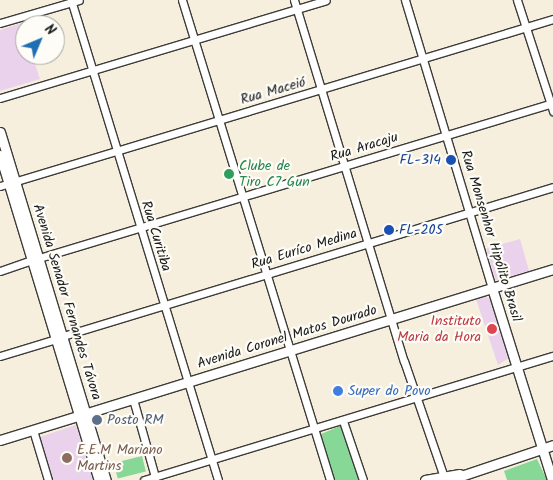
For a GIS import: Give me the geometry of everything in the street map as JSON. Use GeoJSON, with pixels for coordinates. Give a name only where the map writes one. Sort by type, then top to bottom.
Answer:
{"type":"FeatureCollection","features":[{"type":"Feature","properties":{"kind":"main road","name":"Avenida Senador Fernandes Távora"},"geometry":{"type":"LineString","coordinates":[[0,132],[8,184]]}},
{"type":"Feature","properties":{"kind":"main road","name":"Avenida Senador Fernandes Távora"},"geometry":{"type":"LineString","coordinates":[[0,155],[8,184],[36,259],[83,415],[106,480]]}},
{"type":"Feature","properties":{"kind":"main road","name":"Avenida Coronel Matos Dourado"},"geometry":{"type":"LineString","coordinates":[[0,440],[553,269]]}},
{"type":"Feature","properties":{"kind":"main road","name":"Rua Monsenhor Hipólito Brasil"},"geometry":{"type":"LineString","coordinates":[[492,288],[552,480]]}},
{"type":"Feature","properties":{"kind":"main road","name":"Avenida Senador Fernandes Távora"},"geometry":{"type":"LineString","coordinates":[[83,415],[99,480]]}},
{"type":"Feature","properties":{"kind":"main road"},"geometry":{"type":"LineString","coordinates":[[425,480],[459,474],[553,446]]}},
{"type":"Feature","properties":{"kind":"street"},"geometry":{"type":"LineString","coordinates":[[182,0],[330,480]]}},
{"type":"Feature","properties":{"kind":"street"},"geometry":{"type":"LineString","coordinates":[[294,0],[416,398],[446,477]]}},
{"type":"Feature","properties":{"kind":"street"},"geometry":{"type":"LineString","coordinates":[[0,98],[326,0]]}},
{"type":"Feature","properties":{"kind":"street","name":"Rua Monsenhor Hipólito Brasil"},"geometry":{"type":"LineString","coordinates":[[405,0],[492,288]]}},
{"type":"Feature","properties":{"kind":"street"},"geometry":{"type":"LineString","coordinates":[[517,0],[552,105]]}},
{"type":"Feature","properties":{"kind":"street"},"geometry":{"type":"LineString","coordinates":[[0,24],[74,1]]}},
{"type":"Feature","properties":{"kind":"street","name":"Rua Curitiba"},"geometry":{"type":"LineString","coordinates":[[74,1],[140,228],[218,480]]}},
{"type":"Feature","properties":{"kind":"street","name":"Rua Maceió"},"geometry":{"type":"LineString","coordinates":[[8,184],[218,119],[321,91],[553,19]]}},
{"type":"Feature","properties":{"kind":"street","name":"Rua Aracaju"},"geometry":{"type":"LineString","coordinates":[[0,270],[446,134],[552,105]]}},
{"type":"Feature","properties":{"kind":"street","name":"Rua Euríco Medina"},"geometry":{"type":"LineString","coordinates":[[0,356],[553,187]]}},
{"type":"Feature","properties":{"kind":"street"},"geometry":{"type":"LineString","coordinates":[[144,480],[553,356]]}},
{"type":"Feature","properties":{"kind":"street"},"geometry":{"type":"LineString","coordinates":[[133,399],[156,477]]}},
{"type":"Feature","properties":{"kind":"street"},"geometry":{"type":"LineString","coordinates":[[343,421],[362,480]]}},
{"type":"Feature","properties":{"kind":"street"},"geometry":{"type":"LineString","coordinates":[[33,430],[48,480]]}},
{"type":"Feature","properties":{"kind":"shaded area"},"geometry":{"type":"Polygon","coordinates":[[[15,25],[15,65],[35,65],[40,79],[0,91],[0,30],[15,25]]]}},
{"type":"Feature","properties":{"kind":"shaded area"},"geometry":{"type":"Polygon","coordinates":[[[520,239],[529,271],[495,280],[486,249],[520,239]]]}},
{"type":"Feature","properties":{"kind":"shaded area","name":"Instituto Maria da Hora"},"geometry":{"type":"Polygon","coordinates":[[[484,296],[490,299],[509,358],[498,365],[476,299],[484,296]]]}},
{"type":"Feature","properties":{"kind":"shaded area","name":"E.E.M Mariano Martins"},"geometry":{"type":"Polygon","coordinates":[[[76,425],[95,480],[53,480],[40,437],[76,425]]]}},
{"type":"Feature","properties":{"kind":"green space"},"geometry":{"type":"Polygon","coordinates":[[[340,426],[344,428],[359,480],[334,480],[321,434],[340,426]]]}},
{"type":"Feature","properties":{"kind":"green space"},"geometry":{"type":"Polygon","coordinates":[[[142,456],[146,472],[118,479],[114,463],[142,456]]]}},
{"type":"Feature","properties":{"kind":"green space"},"geometry":{"type":"Polygon","coordinates":[[[537,459],[547,480],[507,480],[504,471],[537,459]]]}},
{"type":"Feature","properties":{"kind":"place","name":"FL-314"},"geometry":{"type":"Point","coordinates":[451,160]}},
{"type":"Feature","properties":{"kind":"place","name":"Clube de Tiro C7 Gun"},"geometry":{"type":"Point","coordinates":[229,174]}},
{"type":"Feature","properties":{"kind":"place","name":"FL-205"},"geometry":{"type":"Point","coordinates":[389,230]}},
{"type":"Feature","properties":{"kind":"place","name":"Instituto Maria da Hora"},"geometry":{"type":"Point","coordinates":[492,329]}},
{"type":"Feature","properties":{"kind":"place","name":"Super do Povo"},"geometry":{"type":"Point","coordinates":[338,391]}},
{"type":"Feature","properties":{"kind":"place","name":"Posto RM"},"geometry":{"type":"Point","coordinates":[97,420]}},
{"type":"Feature","properties":{"kind":"place","name":"E.E.M Mariano Martins"},"geometry":{"type":"Point","coordinates":[67,458]}}]}
